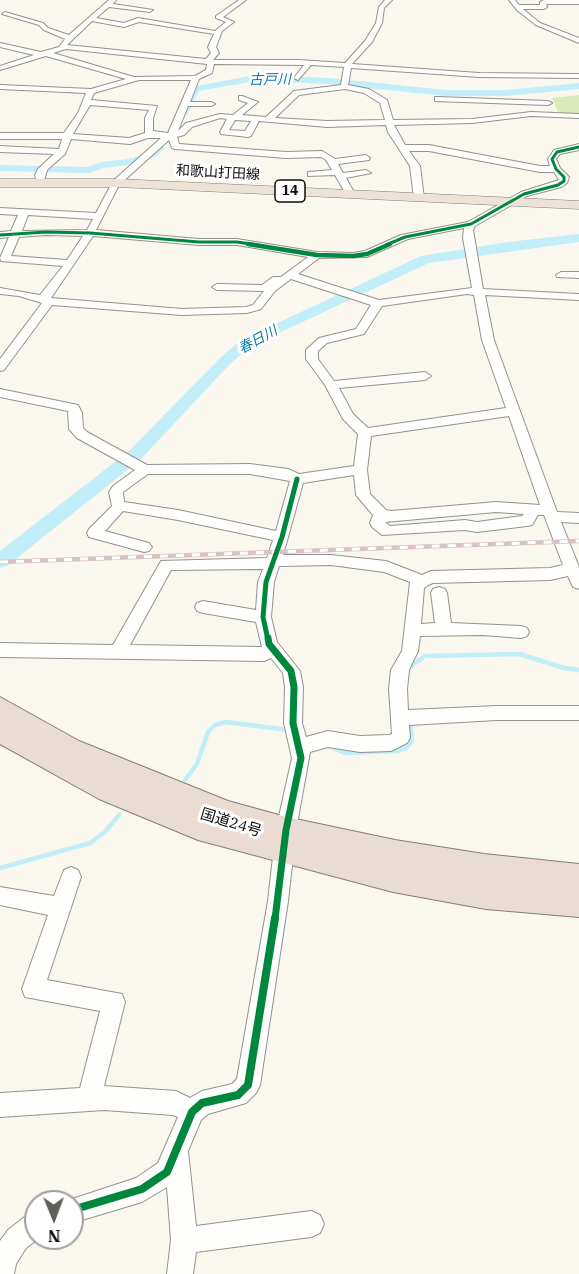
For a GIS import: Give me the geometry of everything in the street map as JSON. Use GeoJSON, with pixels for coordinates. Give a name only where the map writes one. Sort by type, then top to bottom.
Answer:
{"type":"FeatureCollection","features":[{"type":"Feature","properties":{"kind":"highway","name":"国道24号"},"geometry":{"type":"LineString","coordinates":[[0,708],[70,749],[90,758],[226,813],[285,840],[393,878],[486,894],[579,902]]}},
{"type":"Feature","properties":{"kind":"highway","name":"国道24号"},"geometry":{"type":"LineString","coordinates":[[0,731],[78,774],[198,827],[484,868],[579,878]]}},
{"type":"Feature","properties":{"kind":"main road","name":"和歌山打田線"},"geometry":{"type":"LineString","coordinates":[[0,183],[117,183],[579,205]]}},
{"type":"Feature","properties":{"kind":"street"},"geometry":{"type":"LineString","coordinates":[[243,0],[218,17],[231,22],[221,27],[212,47],[215,53],[210,64],[196,78],[184,104],[171,136],[175,146],[279,155],[322,154],[328,156],[350,194]]}},
{"type":"Feature","properties":{"kind":"street"},"geometry":{"type":"LineString","coordinates":[[345,87],[348,66],[368,42],[379,23],[381,8],[389,0]]}},
{"type":"Feature","properties":{"kind":"street"},"geometry":{"type":"LineString","coordinates":[[512,0],[538,24],[579,41]]}},
{"type":"Feature","properties":{"kind":"street"},"geometry":{"type":"LineString","coordinates":[[61,47],[110,2],[150,10]]}},
{"type":"Feature","properties":{"kind":"street"},"geometry":{"type":"LineString","coordinates":[[518,7],[544,7],[542,3],[544,2],[579,3]]}},
{"type":"Feature","properties":{"kind":"street"},"geometry":{"type":"LineString","coordinates":[[524,13],[552,12]]}},
{"type":"Feature","properties":{"kind":"street"},"geometry":{"type":"LineString","coordinates":[[4,14],[41,24],[46,29],[70,38]]}},
{"type":"Feature","properties":{"kind":"street"},"geometry":{"type":"LineString","coordinates":[[90,19],[124,25],[138,20],[218,33]]}},
{"type":"Feature","properties":{"kind":"street"},"geometry":{"type":"LineString","coordinates":[[0,45],[41,53],[106,73],[135,79],[196,78]]}},
{"type":"Feature","properties":{"kind":"street"},"geometry":{"type":"LineString","coordinates":[[0,68],[61,47],[261,71]]}},
{"type":"Feature","properties":{"kind":"street"},"geometry":{"type":"LineString","coordinates":[[210,64],[280,62],[478,75],[579,76]]}},
{"type":"Feature","properties":{"kind":"street"},"geometry":{"type":"LineString","coordinates":[[272,72],[280,62]]}},
{"type":"Feature","properties":{"kind":"street"},"geometry":{"type":"LineString","coordinates":[[298,78],[309,63]]}},
{"type":"Feature","properties":{"kind":"street"},"geometry":{"type":"LineString","coordinates":[[0,87],[92,91],[135,79]]}},
{"type":"Feature","properties":{"kind":"street"},"geometry":{"type":"LineString","coordinates":[[268,120],[297,93],[345,87],[366,91],[384,102],[389,123],[396,138],[415,166],[419,198]]}},
{"type":"Feature","properties":{"kind":"street"},"geometry":{"type":"LineString","coordinates":[[40,182],[43,169],[62,152],[67,136],[82,114],[92,91]]}},
{"type":"Feature","properties":{"kind":"street"},"geometry":{"type":"LineString","coordinates":[[242,98],[254,102],[233,117],[224,132],[248,134],[256,119]]}},
{"type":"Feature","properties":{"kind":"street"},"geometry":{"type":"LineString","coordinates":[[438,99],[549,103]]}},
{"type":"Feature","properties":{"kind":"street"},"geometry":{"type":"LineString","coordinates":[[86,102],[154,108],[149,118],[149,132],[152,134]]}},
{"type":"Feature","properties":{"kind":"street"},"geometry":{"type":"LineString","coordinates":[[500,117],[504,102]]}},
{"type":"Feature","properties":{"kind":"street"},"geometry":{"type":"LineString","coordinates":[[531,114],[533,103]]}},
{"type":"Feature","properties":{"kind":"street"},"geometry":{"type":"LineString","coordinates":[[184,104],[211,104]]}},
{"type":"Feature","properties":{"kind":"street"},"geometry":{"type":"LineString","coordinates":[[0,367],[90,233],[117,183],[143,157],[171,136],[181,133],[189,124],[220,116],[327,124],[389,123],[415,127],[531,114],[578,121]]}},
{"type":"Feature","properties":{"kind":"street"},"geometry":{"type":"LineString","coordinates":[[0,136],[67,136],[130,141],[152,134],[171,136]]}},
{"type":"Feature","properties":{"kind":"street"},"geometry":{"type":"LineString","coordinates":[[0,235],[90,233],[200,242],[237,242],[317,255],[367,254],[405,237],[471,224],[524,194],[564,181],[552,159],[555,154],[564,149],[579,147]]}},
{"type":"Feature","properties":{"kind":"street"},"geometry":{"type":"LineString","coordinates":[[404,148],[429,148],[540,169],[556,169]]}},
{"type":"Feature","properties":{"kind":"street"},"geometry":{"type":"LineString","coordinates":[[0,149],[62,152]]}},
{"type":"Feature","properties":{"kind":"street"},"geometry":{"type":"LineString","coordinates":[[555,154],[579,159]]}},
{"type":"Feature","properties":{"kind":"street"},"geometry":{"type":"LineString","coordinates":[[332,162],[366,158]]}},
{"type":"Feature","properties":{"kind":"street"},"geometry":{"type":"LineString","coordinates":[[311,174],[366,173]]}},
{"type":"Feature","properties":{"kind":"street"},"geometry":{"type":"LineString","coordinates":[[0,211],[99,216]]}},
{"type":"Feature","properties":{"kind":"street"},"geometry":{"type":"LineString","coordinates":[[24,213],[5,259],[69,263]]}},
{"type":"Feature","properties":{"kind":"street"},"geometry":{"type":"LineString","coordinates":[[471,224],[468,238],[488,339],[551,514],[577,578]]}},
{"type":"Feature","properties":{"kind":"street"},"geometry":{"type":"LineString","coordinates":[[0,291],[46,299],[182,312],[247,309],[257,307],[271,289],[317,255]]}},
{"type":"Feature","properties":{"kind":"street"},"geometry":{"type":"LineString","coordinates":[[220,274],[216,291],[241,285],[264,288],[276,279],[287,277],[372,301],[456,292],[579,297]]}},
{"type":"Feature","properties":{"kind":"street"},"geometry":{"type":"LineString","coordinates":[[561,275],[579,275]]}},
{"type":"Feature","properties":{"kind":"street"},"geometry":{"type":"LineString","coordinates":[[365,433],[348,416],[332,385],[312,359],[312,350],[323,340],[360,332],[372,301]]}},
{"type":"Feature","properties":{"kind":"street"},"geometry":{"type":"LineString","coordinates":[[332,385],[425,376]]}},
{"type":"Feature","properties":{"kind":"street"},"geometry":{"type":"LineString","coordinates":[[0,393],[73,408],[76,413],[76,429],[142,469],[250,469],[288,474],[297,479],[360,470]]}},
{"type":"Feature","properties":{"kind":"street"},"geometry":{"type":"LineString","coordinates":[[365,433],[513,411]]}},
{"type":"Feature","properties":{"kind":"street"},"geometry":{"type":"LineString","coordinates":[[365,433],[360,470],[363,495],[381,514],[377,523],[387,531],[465,525],[477,527],[527,521],[534,510],[579,518]]}},
{"type":"Feature","properties":{"kind":"street"},"geometry":{"type":"LineString","coordinates":[[142,469],[116,492],[117,503],[120,506],[178,515],[282,537]]}},
{"type":"Feature","properties":{"kind":"street"},"geometry":{"type":"LineString","coordinates":[[84,1206],[142,1189],[167,1172],[192,1112],[202,1103],[238,1095],[248,1085],[285,840],[307,738],[291,671],[268,644],[263,617],[266,582],[282,537],[297,479]]}},
{"type":"Feature","properties":{"kind":"street"},"geometry":{"type":"LineString","coordinates":[[120,506],[94,533],[144,547]]}},
{"type":"Feature","properties":{"kind":"street"},"geometry":{"type":"LineString","coordinates":[[118,651],[166,566],[331,560],[386,567],[422,581]]}},
{"type":"Feature","properties":{"kind":"street"},"geometry":{"type":"LineString","coordinates":[[307,738],[346,743],[391,743],[401,738],[407,718],[398,689],[400,670],[410,651],[416,585],[422,581],[431,577],[550,574],[577,578]]}},
{"type":"Feature","properties":{"kind":"street"},"geometry":{"type":"LineString","coordinates":[[439,593],[444,630]]}},
{"type":"Feature","properties":{"kind":"street"},"geometry":{"type":"LineString","coordinates":[[203,607],[263,617]]}},
{"type":"Feature","properties":{"kind":"street"},"geometry":{"type":"LineString","coordinates":[[412,630],[483,629],[522,632]]}},
{"type":"Feature","properties":{"kind":"street"},"geometry":{"type":"LineString","coordinates":[[0,650],[264,654],[274,651]]}},
{"type":"Feature","properties":{"kind":"street"},"geometry":{"type":"LineString","coordinates":[[407,718],[462,717],[497,713],[579,713]]}},
{"type":"Feature","properties":{"kind":"street"},"geometry":{"type":"LineString","coordinates":[[71,877],[33,989],[114,1002],[89,1099]]}},
{"type":"Feature","properties":{"kind":"street"},"geometry":{"type":"LineString","coordinates":[[2,897],[60,907]]}},
{"type":"Feature","properties":{"kind":"street"},"geometry":{"type":"LineString","coordinates":[[0,1105],[104,1098],[176,1103],[192,1112]]}},
{"type":"Feature","properties":{"kind":"street"},"geometry":{"type":"LineString","coordinates":[[176,1150],[184,1240],[180,1274]]}},
{"type":"Feature","properties":{"kind":"street"},"geometry":{"type":"LineString","coordinates":[[184,1240],[311,1224]]}},
{"type":"Feature","properties":{"kind":"street"},"geometry":{"type":"LineString","coordinates":[[1,1274],[3,1259],[17,1239],[24,1233]]}},
{"type":"Feature","properties":{"kind":"green space"},"geometry":{"type":"Polygon","coordinates":[[[579,95],[579,113],[559,114],[552,98],[579,95]]]}},
{"type":"Feature","properties":{"kind":"waterway","name":"古戸川"},"geometry":{"type":"LineString","coordinates":[[183,113],[195,89],[255,78],[329,81],[446,93],[506,93],[579,86]]}},
{"type":"Feature","properties":{"kind":"waterway","name":"古戸川"},"geometry":{"type":"LineString","coordinates":[[0,168],[89,170],[101,165],[130,162],[151,155],[159,148]]}},
{"type":"Feature","properties":{"kind":"waterway","name":"春日川"},"geometry":{"type":"LineString","coordinates":[[0,561],[135,455],[225,361],[246,343],[426,259],[579,238]]}},
{"type":"Feature","properties":{"kind":"waterway"},"geometry":{"type":"LineString","coordinates":[[410,667],[425,656],[520,654],[564,668],[579,670]]}},
{"type":"Feature","properties":{"kind":"waterway"},"geometry":{"type":"LineString","coordinates":[[331,746],[344,753],[397,751],[406,748],[412,741],[410,721]]}},
{"type":"Feature","properties":{"kind":"waterway"},"geometry":{"type":"LineString","coordinates":[[185,780],[197,764],[208,732],[215,725],[226,722],[288,730]]}},
{"type":"Feature","properties":{"kind":"waterway"},"geometry":{"type":"LineString","coordinates":[[0,868],[90,843],[105,832],[119,815]]}},
{"type":"Feature","properties":{"kind":"railway"},"geometry":{"type":"LineString","coordinates":[[0,562],[579,541]]}},
{"type":"Feature","properties":{"kind":"cycle path"},"geometry":{"type":"LineString","coordinates":[[0,235],[46,232],[90,233],[199,242],[237,242],[317,255],[367,254],[405,237],[471,224],[524,194],[558,185],[564,181],[564,177],[556,169],[552,159],[557,152],[579,147]]}},
{"type":"Feature","properties":{"kind":"cycle path"},"geometry":{"type":"LineString","coordinates":[[84,1206],[142,1189],[167,1172],[192,1112],[202,1103],[238,1095],[248,1085],[278,901],[286,830],[301,758],[293,723],[294,687],[291,671],[269,644],[263,617],[266,582],[282,537],[297,479]]}}]}
